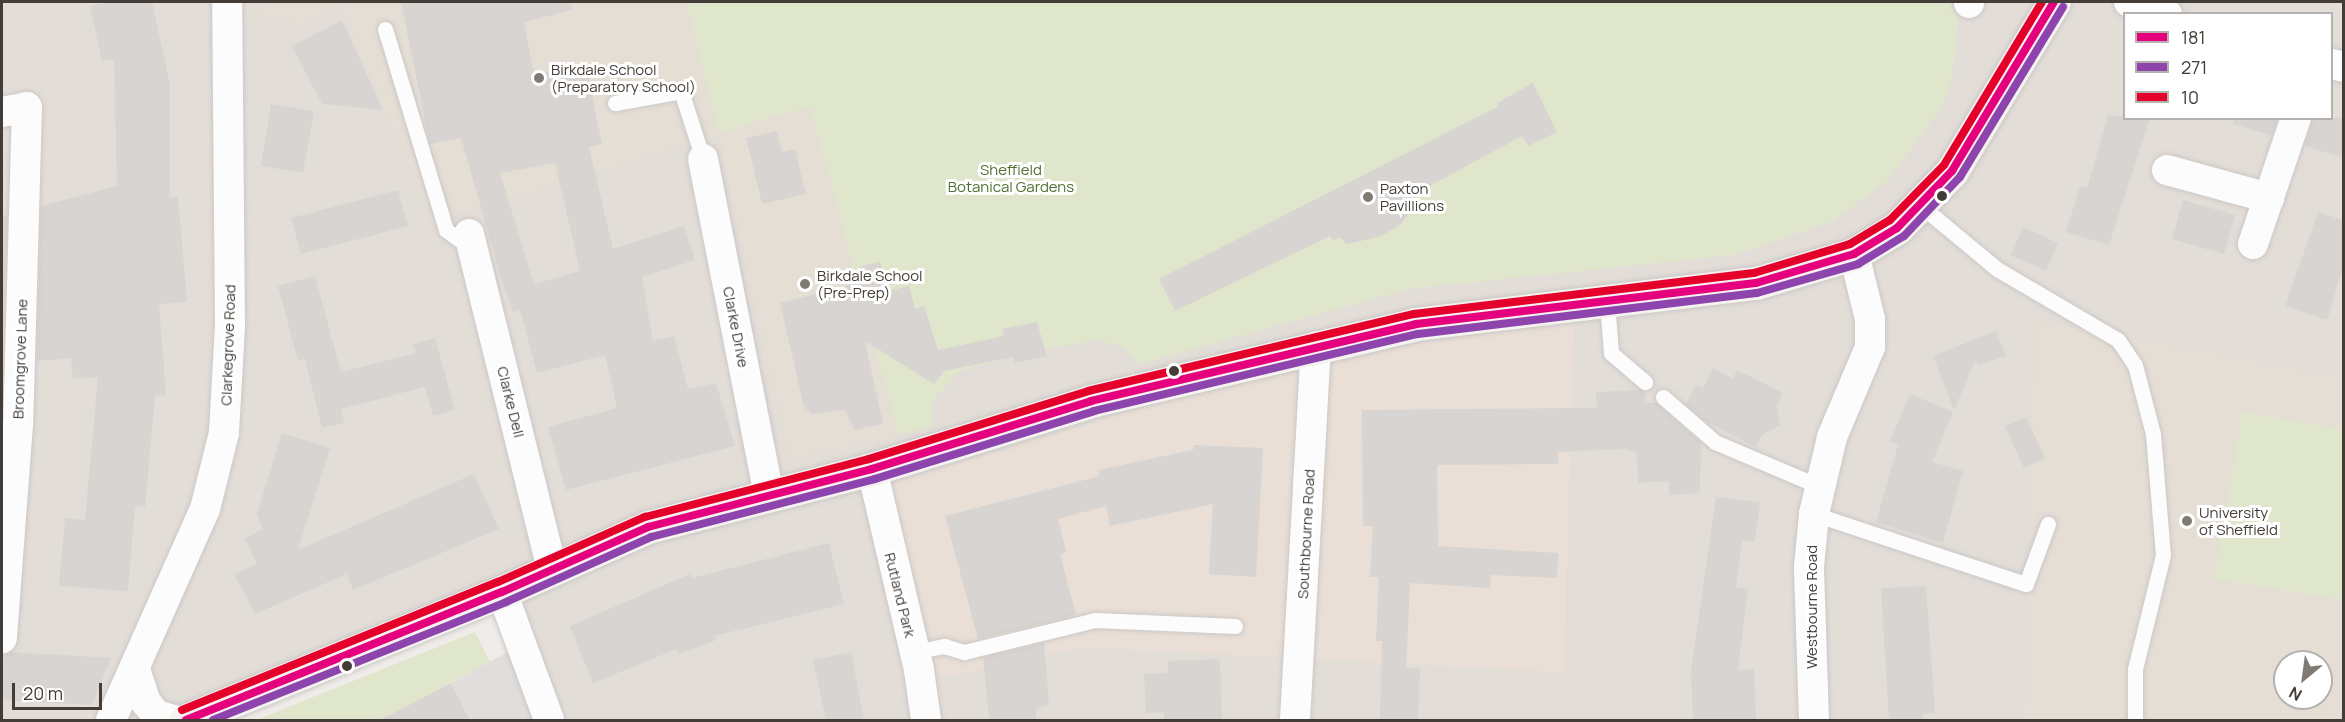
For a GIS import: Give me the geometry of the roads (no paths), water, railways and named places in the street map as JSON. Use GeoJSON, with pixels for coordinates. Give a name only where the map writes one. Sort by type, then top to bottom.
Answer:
{"type":"FeatureCollection","features":[{"type":"Feature","properties":{"kind":"main road"},"geometry":{"type":"LineString","coordinates":[[186,720],[502,592],[648,527],[872,469],[1091,401],[1416,324],[1756,283],[1807,271],[1854,254],[1897,228],[1952,171],[2054,2]]}},
{"type":"Feature","properties":{"kind":"street","name":"Clarkegrove Road"},"geometry":{"type":"LineString","coordinates":[[111,720],[136,672],[205,508],[224,433],[230,326],[227,2]]}},
{"type":"Feature","properties":{"kind":"street"},"geometry":{"type":"LineString","coordinates":[[2129,2],[2162,12]]}},
{"type":"Feature","properties":{"kind":"street","name":"Broomgrove Lane"},"geometry":{"type":"LineString","coordinates":[[2,112],[27,107],[10,425],[2,638]]}},
{"type":"Feature","properties":{"kind":"street"},"geometry":{"type":"LineString","coordinates":[[2253,244],[2295,120]]}},
{"type":"Feature","properties":{"kind":"street","name":"Clarke Drive"},"geometry":{"type":"LineString","coordinates":[[703,159],[769,496]]}},
{"type":"Feature","properties":{"kind":"street"},"geometry":{"type":"LineString","coordinates":[[2167,170],[2269,198]]}},
{"type":"Feature","properties":{"kind":"street","name":"Clarke Dell"},"geometry":{"type":"LineString","coordinates":[[471,242],[552,570]]}},
{"type":"Feature","properties":{"kind":"street","name":"Westbourne Road"},"geometry":{"type":"LineString","coordinates":[[1814,720],[1809,567],[1818,500],[1832,437],[1870,347],[1870,318],[1854,254]]}},
{"type":"Feature","properties":{"kind":"street","name":"Southbourne Road"},"geometry":{"type":"LineString","coordinates":[[1295,720],[1316,347]]}},
{"type":"Feature","properties":{"kind":"street","name":"Rutland Park"},"geometry":{"type":"LineString","coordinates":[[872,469],[915,652],[926,720]]}},
{"type":"Feature","properties":{"kind":"street"},"geometry":{"type":"LineString","coordinates":[[502,592],[549,720]]}},
{"type":"Feature","properties":{"kind":"street"},"geometry":{"type":"LineString","coordinates":[[136,672],[146,702],[156,715],[173,720]]}},
{"type":"Feature","properties":{"kind":"lane"},"geometry":{"type":"LineString","coordinates":[[385,29],[446,230],[471,242]]}},
{"type":"Feature","properties":{"kind":"lane"},"geometry":{"type":"LineString","coordinates":[[615,103],[676,92],[682,94],[703,159]]}},
{"type":"Feature","properties":{"kind":"lane"},"geometry":{"type":"LineString","coordinates":[[1920,205],[1997,269],[2118,340],[2135,365],[2154,434],[2163,555],[2135,669],[2135,720]]}},
{"type":"Feature","properties":{"kind":"lane"},"geometry":{"type":"LineString","coordinates":[[1607,302],[1611,353],[1645,382]]}},
{"type":"Feature","properties":{"kind":"lane"},"geometry":{"type":"LineString","coordinates":[[1663,397],[1715,442],[1818,500],[2026,584],[2048,524]]}},
{"type":"Feature","properties":{"kind":"lane"},"geometry":{"type":"LineString","coordinates":[[915,652],[944,646],[964,652],[1095,620],[1235,626]]}},
{"type":"Feature","properties":{"kind":"place","name":"Birkdale School (Preparatory School)"},"geometry":{"type":"Point","coordinates":[539,78]}},
{"type":"Feature","properties":{"kind":"place","name":"Paxton Pavillions"},"geometry":{"type":"Point","coordinates":[1368,197]}},
{"type":"Feature","properties":{"kind":"place","name":"Birkdale School (Pre-Prep)"},"geometry":{"type":"Point","coordinates":[805,284]}},
{"type":"Feature","properties":{"kind":"place","name":"University of Sheffield"},"geometry":{"type":"Point","coordinates":[2187,521]}},
{"type":"Feature","properties":{"kind":"park label","name":"Sheffield Botanical Gardens"},"geometry":{"type":"Point","coordinates":[1011,178]}}]}
